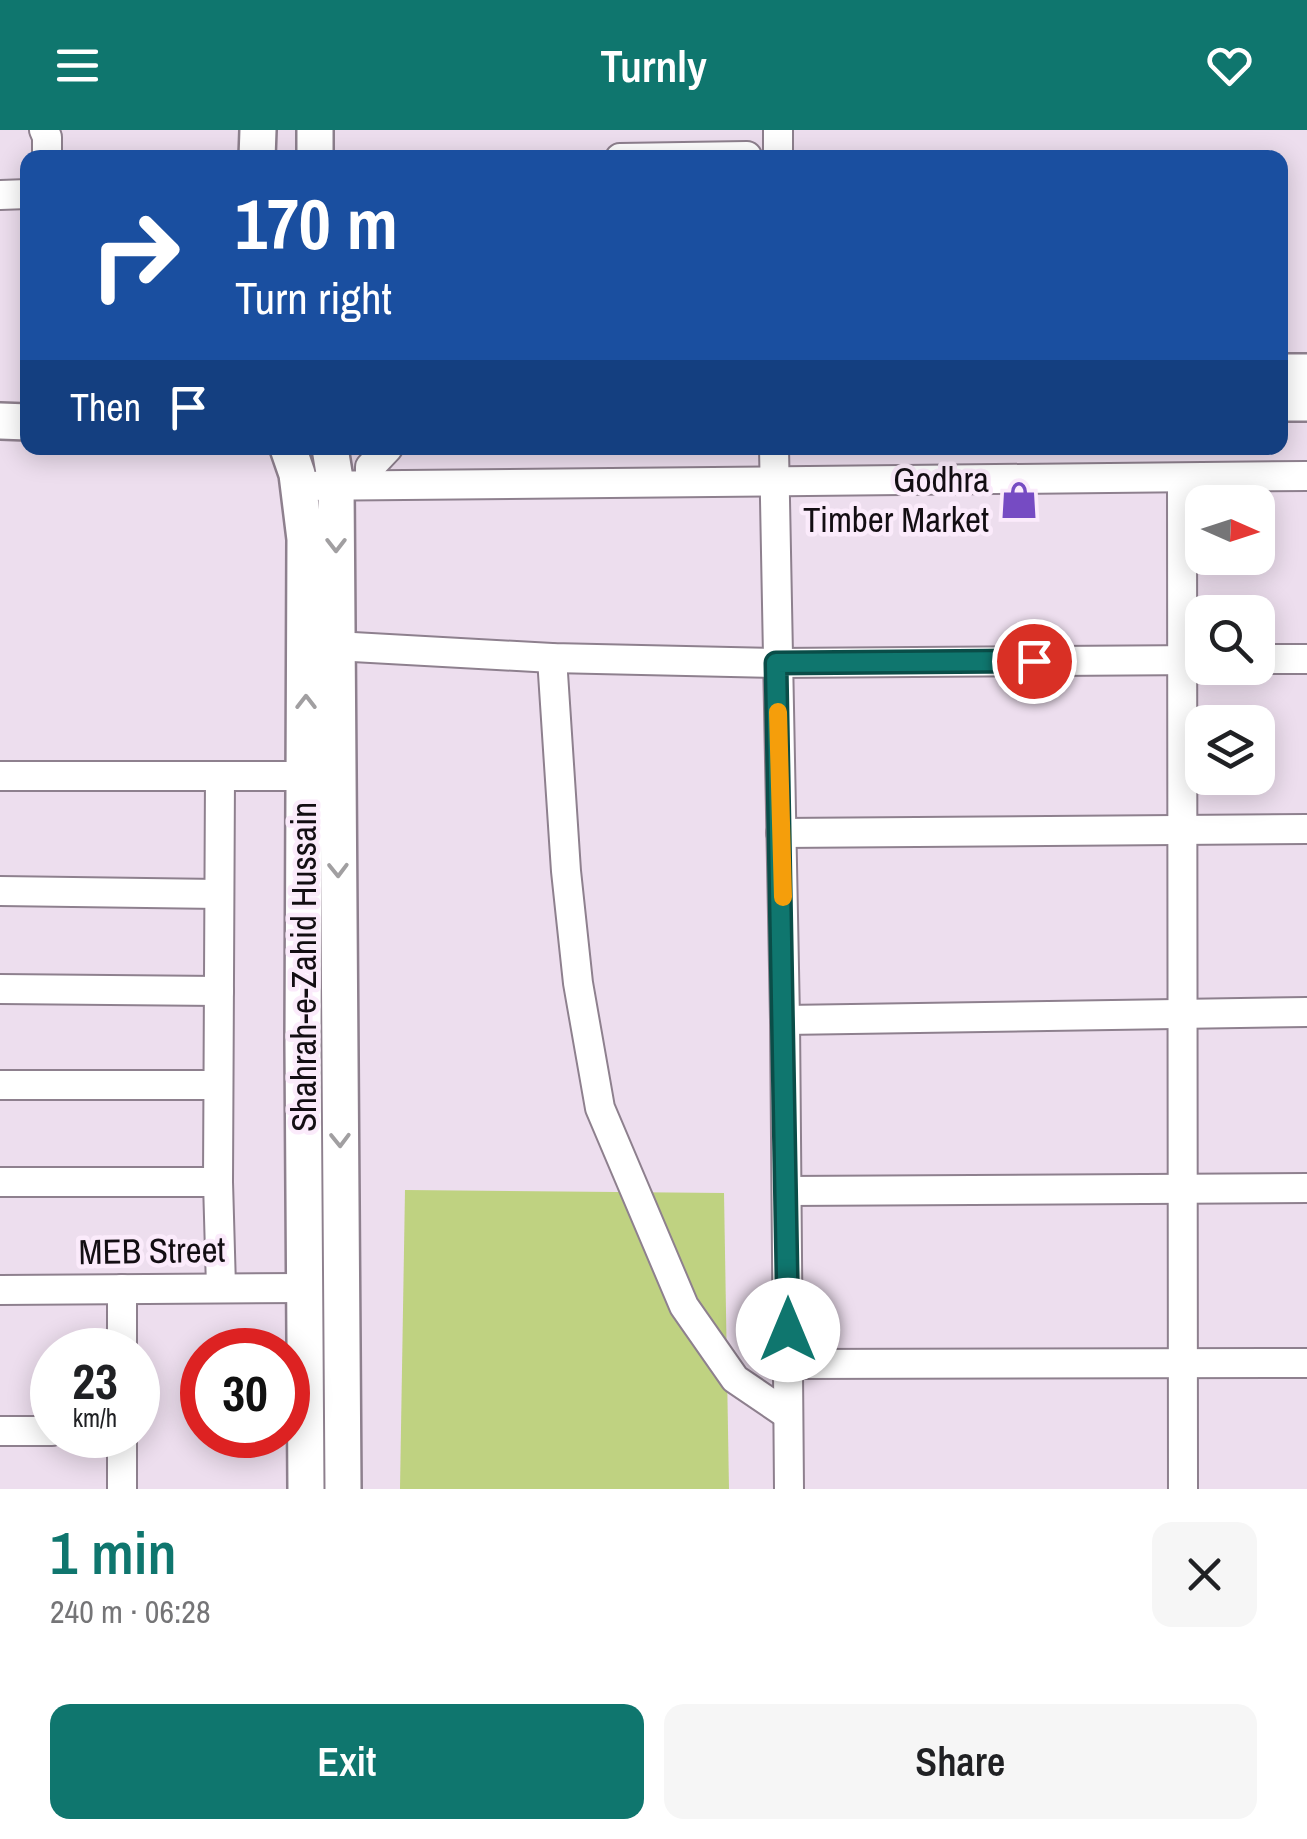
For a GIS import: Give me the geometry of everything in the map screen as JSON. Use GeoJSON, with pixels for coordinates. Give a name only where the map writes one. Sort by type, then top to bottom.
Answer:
{"type":"FeatureCollection","features":[{"type":"Feature","properties":{"kind":"main road","name":"Shahrah-e-Zahid Hussain"},"geometry":{"type":"LineString","coordinates":[[290,455],[299,486],[305,539],[306,1489]]}},
{"type":"Feature","properties":{"kind":"main road","name":"Shahrah-e-Zahid Hussain"},"geometry":{"type":"LineString","coordinates":[[334,455],[353,485],[336,646],[343,1489]]}},
{"type":"Feature","properties":{"kind":"street"},"geometry":{"type":"LineString","coordinates":[[722,150],[747,148]]}},
{"type":"Feature","properties":{"kind":"street"},"geometry":{"type":"LineString","coordinates":[[353,485],[381,455]]}},
{"type":"Feature","properties":{"kind":"street"},"geometry":{"type":"LineString","coordinates":[[774,455],[788,1191],[788,1489]]}},
{"type":"Feature","properties":{"kind":"street"},"geometry":{"type":"LineString","coordinates":[[299,486],[1307,476]]}},
{"type":"Feature","properties":{"kind":"street"},"geometry":{"type":"LineString","coordinates":[[1182,478],[1188,595]]}},
{"type":"Feature","properties":{"kind":"street"},"geometry":{"type":"LineString","coordinates":[[336,646],[552,658],[776,663],[1185,660]]}},
{"type":"Feature","properties":{"kind":"street"},"geometry":{"type":"LineString","coordinates":[[552,658],[566,872],[578,983],[600,1108],[684,1306],[735,1380],[788,1414]]}},
{"type":"Feature","properties":{"kind":"street"},"geometry":{"type":"LineString","coordinates":[[1275,659],[1307,659]]}},
{"type":"Feature","properties":{"kind":"street"},"geometry":{"type":"LineString","coordinates":[[1183,1489],[1181,830],[1190,685]]}},
{"type":"Feature","properties":{"kind":"street"},"geometry":{"type":"LineString","coordinates":[[0,776],[306,776]]}},
{"type":"Feature","properties":{"kind":"street"},"geometry":{"type":"LineString","coordinates":[[220,776],[221,1288]]}},
{"type":"Feature","properties":{"kind":"street"},"geometry":{"type":"LineString","coordinates":[[782,833],[1307,828]]}},
{"type":"Feature","properties":{"kind":"street"},"geometry":{"type":"LineString","coordinates":[[0,891],[219,894]]}},
{"type":"Feature","properties":{"kind":"street"},"geometry":{"type":"LineString","coordinates":[[0,989],[219,991]]}},
{"type":"Feature","properties":{"kind":"street"},"geometry":{"type":"LineString","coordinates":[[785,1020],[1307,1012]]}},
{"type":"Feature","properties":{"kind":"street"},"geometry":{"type":"LineString","coordinates":[[0,1084],[218,1086]]}},
{"type":"Feature","properties":{"kind":"street"},"geometry":{"type":"LineString","coordinates":[[0,1182],[218,1182]]}},
{"type":"Feature","properties":{"kind":"street"},"geometry":{"type":"LineString","coordinates":[[788,1191],[1307,1188]]}},
{"type":"Feature","properties":{"kind":"street","name":"MEB Street"},"geometry":{"type":"LineString","coordinates":[[0,1290],[304,1288]]}},
{"type":"Feature","properties":{"kind":"street"},"geometry":{"type":"LineString","coordinates":[[122,1289],[122,1328]]}},
{"type":"Feature","properties":{"kind":"street"},"geometry":{"type":"LineString","coordinates":[[788,1364],[1307,1363]]}},
{"type":"Feature","properties":{"kind":"street"},"geometry":{"type":"LineString","coordinates":[[0,1431],[30,1432]]}},
{"type":"Feature","properties":{"kind":"street"},"geometry":{"type":"LineString","coordinates":[[122,1458],[122,1489]]}},
{"type":"Feature","properties":{"kind":"green space"},"geometry":{"type":"Polygon","coordinates":[[[405,1190],[724,1193],[729,1489],[400,1489],[405,1190]]]}},
{"type":"Feature","properties":{"kind":"slow traffic"},"geometry":{"type":"LineString","coordinates":[[778,712],[783,897]]}},
{"type":"Feature","properties":{"kind":"place","name":"Godhra Timber Market"},"geometry":{"type":"Point","coordinates":[1019,500]}},
{"type":"Feature","properties":{"kind":"route"},"geometry":{"type":"LineString","coordinates":[[788,1330],[776,663],[1034,661]]}}]}
